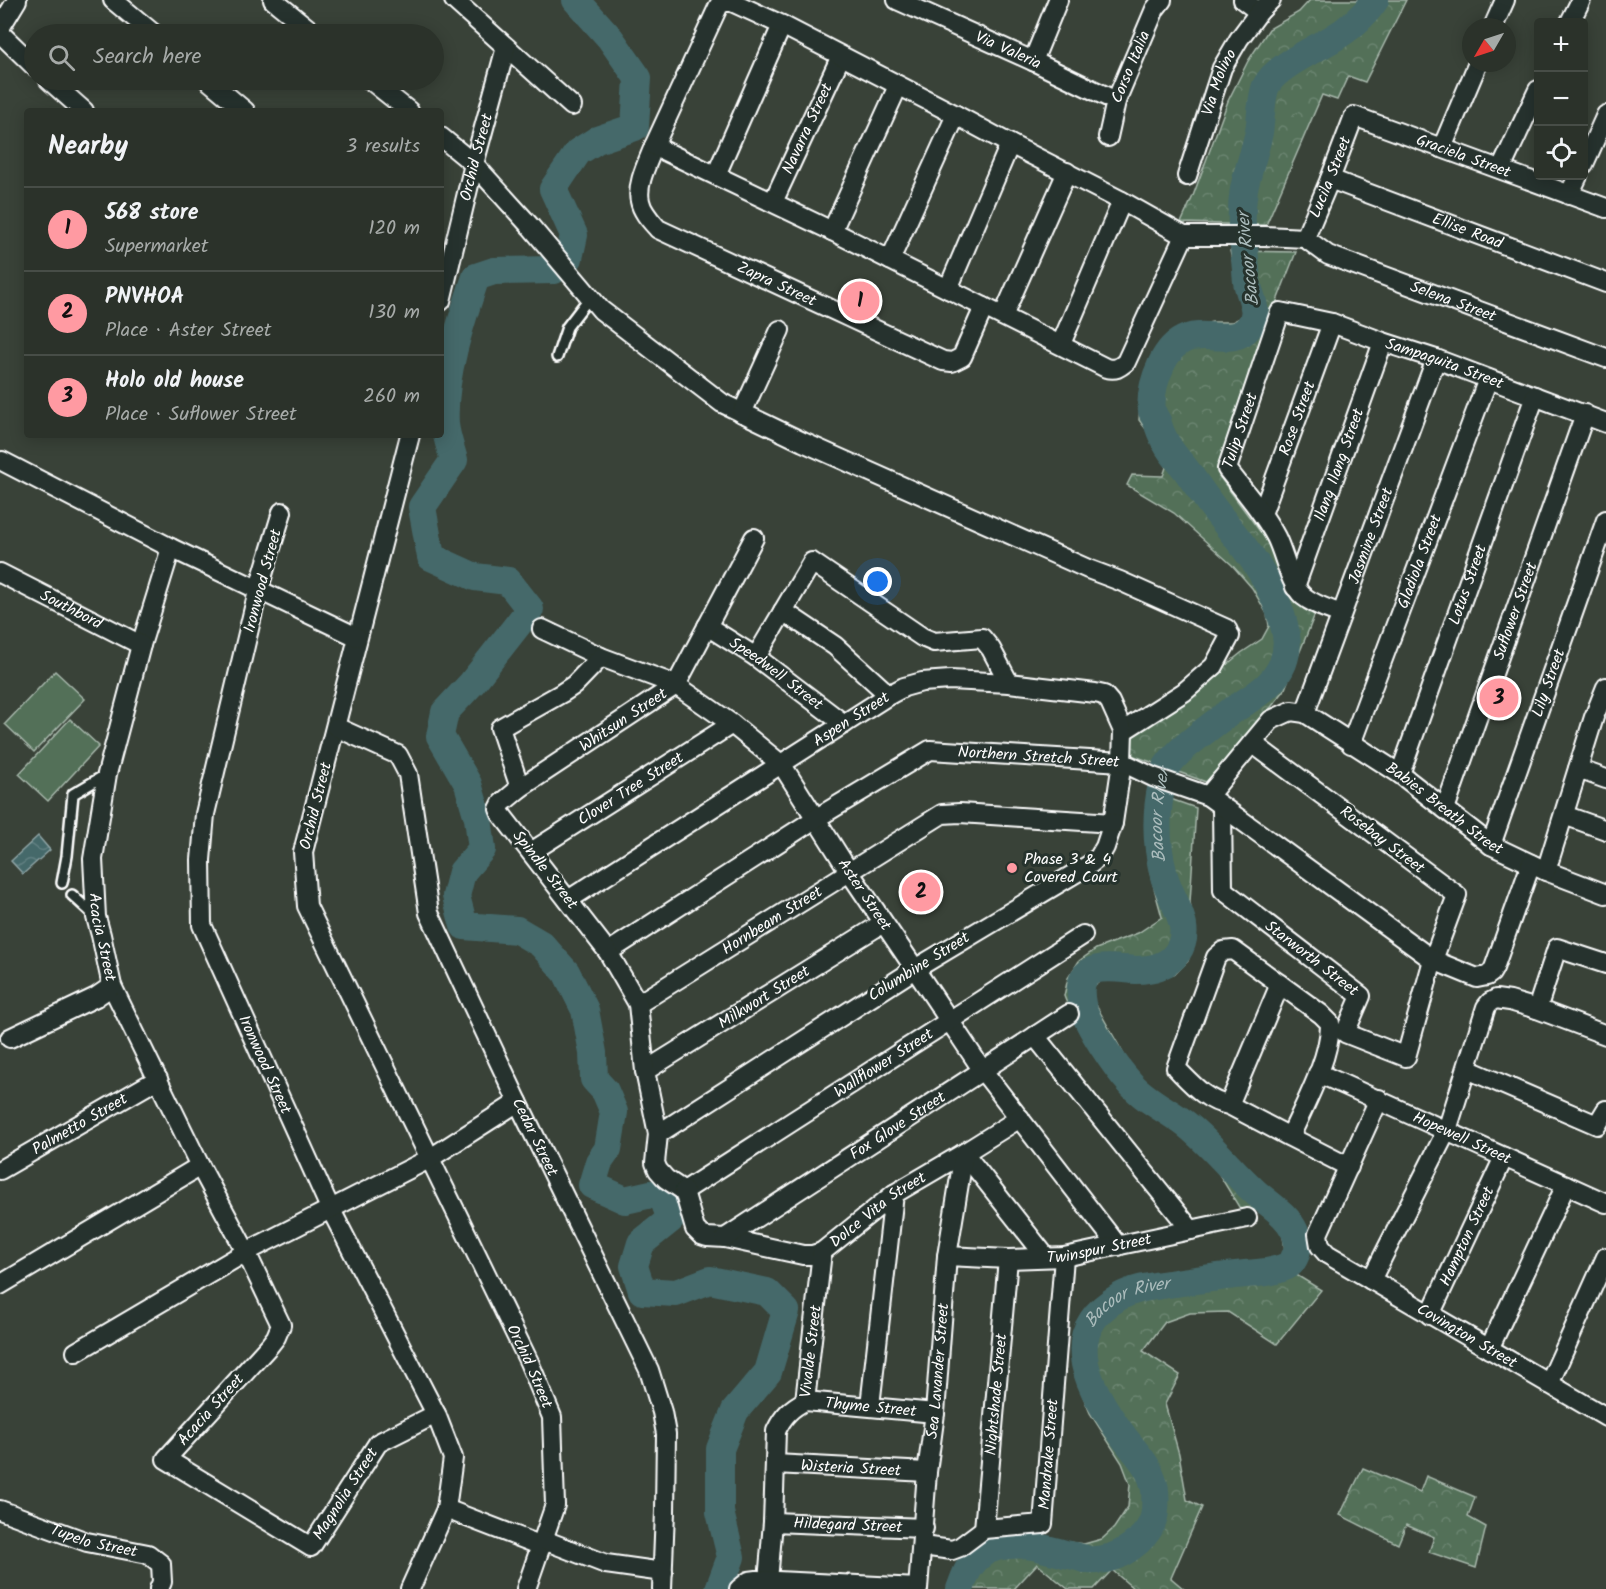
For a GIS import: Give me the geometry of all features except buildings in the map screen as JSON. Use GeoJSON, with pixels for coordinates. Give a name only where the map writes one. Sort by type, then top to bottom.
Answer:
{"type":"FeatureCollection","features":[{"type":"Feature","properties":{"kind":"street"},"geometry":{"type":"LineString","coordinates":[[17,0],[0,28],[1,34],[24,56]]}},
{"type":"Feature","properties":{"kind":"street"},"geometry":{"type":"LineString","coordinates":[[113,0],[142,24]]}},
{"type":"Feature","properties":{"kind":"street"},"geometry":{"type":"LineString","coordinates":[[273,0],[303,24]]}},
{"type":"Feature","properties":{"kind":"street"},"geometry":{"type":"LineString","coordinates":[[454,0],[572,106]]}},
{"type":"Feature","properties":{"kind":"street","name":"Via Valeria"},"geometry":{"type":"LineString","coordinates":[[897,0],[1116,101]]}},
{"type":"Feature","properties":{"kind":"street"},"geometry":{"type":"LineString","coordinates":[[1033,61],[1058,0]]}},
{"type":"Feature","properties":{"kind":"street","name":"Corso Italia"},"geometry":{"type":"LineString","coordinates":[[1108,137],[1116,101],[1155,9],[1162,0]]}},
{"type":"Feature","properties":{"kind":"street"},"geometry":{"type":"LineString","coordinates":[[1243,0],[1265,6]]}},
{"type":"Feature","properties":{"kind":"street"},"geometry":{"type":"LineString","coordinates":[[1498,18],[1505,0]]}},
{"type":"Feature","properties":{"kind":"street"},"geometry":{"type":"LineString","coordinates":[[1572,18],[1581,0]]}},
{"type":"Feature","properties":{"kind":"street"},"geometry":{"type":"LineString","coordinates":[[1184,236],[1126,362],[1114,370],[654,146],[720,5],[732,2],[782,25],[1067,172],[1184,236],[1305,238]]}},
{"type":"Feature","properties":{"kind":"street","name":"Via Molino"},"geometry":{"type":"LineString","coordinates":[[1187,176],[1222,68],[1239,39],[1265,6]]}},
{"type":"Feature","properties":{"kind":"street"},"geometry":{"type":"LineString","coordinates":[[716,175],[782,25]]}},
{"type":"Feature","properties":{"kind":"street","name":"Orchid Street"},"geometry":{"type":"LineString","coordinates":[[444,275],[506,47]]}},
{"type":"Feature","properties":{"kind":"street","name":"Navarra Street"},"geometry":{"type":"LineString","coordinates":[[772,202],[841,56]]}},
{"type":"Feature","properties":{"kind":"street"},"geometry":{"type":"LineString","coordinates":[[1442,148],[1474,72]]}},
{"type":"Feature","properties":{"kind":"street"},"geometry":{"type":"LineString","coordinates":[[832,231],[898,86]]}},
{"type":"Feature","properties":{"kind":"street"},"geometry":{"type":"LineString","coordinates":[[60,90],[81,108]]}},
{"type":"Feature","properties":{"kind":"street"},"geometry":{"type":"LineString","coordinates":[[220,90],[241,108]]}},
{"type":"Feature","properties":{"kind":"street"},"geometry":{"type":"LineString","coordinates":[[383,90],[405,108]]}},
{"type":"Feature","properties":{"kind":"street"},"geometry":{"type":"LineString","coordinates":[[1501,169],[1534,100]]}},
{"type":"Feature","properties":{"kind":"street"},"geometry":{"type":"LineString","coordinates":[[890,260],[956,115]]}},
{"type":"Feature","properties":{"kind":"street"},"geometry":{"type":"LineString","coordinates":[[1588,155],[1606,115]]}},
{"type":"Feature","properties":{"kind":"street","name":"Graciela Street"},"geometry":{"type":"LineString","coordinates":[[1354,116],[1606,208]]}},
{"type":"Feature","properties":{"kind":"street","name":"Lucila Street"},"geometry":{"type":"LineString","coordinates":[[1305,238],[1354,116]]}},
{"type":"Feature","properties":{"kind":"street"},"geometry":{"type":"LineString","coordinates":[[444,139],[474,164],[531,227],[600,310],[722,403],[812,446],[1227,629],[1230,636],[1214,666],[1185,692],[1123,731]]}},
{"type":"Feature","properties":{"kind":"street"},"geometry":{"type":"LineString","coordinates":[[948,289],[1010,144]]}},
{"type":"Feature","properties":{"kind":"street","name":"Zapra Street"},"geometry":{"type":"LineString","coordinates":[[654,146],[639,187],[640,202],[647,216],[658,229],[943,361],[952,362],[962,357],[984,307]]}},
{"type":"Feature","properties":{"kind":"street"},"geometry":{"type":"LineString","coordinates":[[1003,316],[1067,172]]}},
{"type":"Feature","properties":{"kind":"street","name":"Ellise Road"},"geometry":{"type":"LineString","coordinates":[[1330,179],[1606,282]]}},
{"type":"Feature","properties":{"kind":"street"},"geometry":{"type":"LineString","coordinates":[[1569,195],[1576,180]]}},
{"type":"Feature","properties":{"kind":"street"},"geometry":{"type":"LineString","coordinates":[[1061,344],[1122,201]]}},
{"type":"Feature","properties":{"kind":"street","name":"Selena Street"},"geometry":{"type":"LineString","coordinates":[[1305,238],[1328,255],[1606,358]]}},
{"type":"Feature","properties":{"kind":"street","name":"Sampaguita Street"},"geometry":{"type":"LineString","coordinates":[[1280,312],[1332,323],[1436,359],[1606,423]]}},
{"type":"Feature","properties":{"kind":"street","name":"Tulip Street"},"geometry":{"type":"LineString","coordinates":[[1280,312],[1227,469],[1262,514],[1276,538],[1295,587]]}},
{"type":"Feature","properties":{"kind":"street","name":"Rose Street"},"geometry":{"type":"LineString","coordinates":[[1262,514],[1332,323]]}},
{"type":"Feature","properties":{"kind":"street"},"geometry":{"type":"LineString","coordinates":[[742,413],[780,330]]}},
{"type":"Feature","properties":{"kind":"street","name":"Ilang Ilang Street"},"geometry":{"type":"LineString","coordinates":[[1295,587],[1383,342]]}},
{"type":"Feature","properties":{"kind":"street","name":"Jasmine Street"},"geometry":{"type":"LineString","coordinates":[[1298,712],[1341,614],[1436,359]]}},
{"type":"Feature","properties":{"kind":"street","name":"Gladiola Street"},"geometry":{"type":"LineString","coordinates":[[1351,744],[1488,379]]}},
{"type":"Feature","properties":{"kind":"street","name":"Lotus Street"},"geometry":{"type":"LineString","coordinates":[[1400,774],[1535,396]]}},
{"type":"Feature","properties":{"kind":"street","name":"Suflower Street"},"geometry":{"type":"LineString","coordinates":[[1445,809],[1585,414]]}},
{"type":"Feature","properties":{"kind":"street","name":"Orchid Street"},"geometry":{"type":"LineString","coordinates":[[409,438],[303,852],[307,906],[529,1362],[552,1417],[555,1505],[526,1589]]}},
{"type":"Feature","properties":{"kind":"street"},"geometry":{"type":"LineString","coordinates":[[2,461],[171,548],[357,637]]}},
{"type":"Feature","properties":{"kind":"street","name":"Ironwood Street"},"geometry":{"type":"LineString","coordinates":[[282,512],[258,591],[205,814],[201,860],[202,925],[330,1208],[436,1414],[453,1458],[446,1509],[410,1589]]}},
{"type":"Feature","properties":{"kind":"street","name":"Lily Street"},"geometry":{"type":"LineString","coordinates":[[1491,845],[1606,520]]}},
{"type":"Feature","properties":{"kind":"street","name":"Whitsun Street"},"geometry":{"type":"LineString","coordinates":[[520,788],[676,685],[754,538]]}},
{"type":"Feature","properties":{"kind":"street","name":"Acacia Street"},"geometry":{"type":"LineString","coordinates":[[166,1460],[269,1346],[281,1325],[112,986],[96,917],[93,859],[107,774],[141,645],[171,548]]}},
{"type":"Feature","properties":{"kind":"street"},"geometry":{"type":"LineString","coordinates":[[756,657],[812,562],[922,637],[934,642],[982,639],[991,649],[1009,684]]}},
{"type":"Feature","properties":{"kind":"street","name":"Southbord"},"geometry":{"type":"LineString","coordinates":[[0,573],[141,645]]}},
{"type":"Feature","properties":{"kind":"street"},"geometry":{"type":"LineString","coordinates":[[1295,587],[1310,601],[1341,614]]}},
{"type":"Feature","properties":{"kind":"street"},"geometry":{"type":"LineString","coordinates":[[783,611],[835,646],[889,695]]}},
{"type":"Feature","properties":{"kind":"street","name":"Speedwell Street"},"geometry":{"type":"LineString","coordinates":[[707,626],[756,657],[844,724]]}},
{"type":"Feature","properties":{"kind":"street","name":"Aster Street"},"geometry":{"type":"LineString","coordinates":[[542,629],[601,657],[676,685],[732,724],[782,765],[850,873],[983,1071],[1118,1246]]}},
{"type":"Feature","properties":{"kind":"street"},"geometry":{"type":"LineString","coordinates":[[520,788],[500,728],[574,685],[601,657]]}},
{"type":"Feature","properties":{"kind":"street","name":"Aspen Street"},"geometry":{"type":"LineString","coordinates":[[568,900],[889,695],[904,687],[922,682],[950,680],[1009,684],[1104,695],[1110,702],[1123,731],[1122,762]]}},
{"type":"Feature","properties":{"kind":"street"},"geometry":{"type":"LineString","coordinates":[[1538,867],[1564,815],[1578,768],[1600,719],[1606,687]]}},
{"type":"Feature","properties":{"kind":"street"},"geometry":{"type":"LineString","coordinates":[[1215,801],[1252,743],[1271,720],[1298,712]]}},
{"type":"Feature","properties":{"kind":"street","name":"Babies Breath Street"},"geometry":{"type":"LineString","coordinates":[[1298,712],[1400,774],[1491,845],[1538,867],[1606,894]]}},
{"type":"Feature","properties":{"kind":"street","name":"Clover Tree Street"},"geometry":{"type":"LineString","coordinates":[[531,852],[732,724]]}},
{"type":"Feature","properties":{"kind":"street","name":"Cedar Street"},"geometry":{"type":"LineString","coordinates":[[336,728],[398,755],[408,774],[429,913],[649,1370],[666,1434],[662,1580]]}},
{"type":"Feature","properties":{"kind":"street","name":"Rosebay Street"},"geometry":{"type":"LineString","coordinates":[[1252,743],[1456,895],[1433,960]]}},
{"type":"Feature","properties":{"kind":"street","name":"Northern Stretch Street"},"geometry":{"type":"LineString","coordinates":[[608,952],[815,819],[930,750],[1122,762],[1153,777],[1173,783],[1215,801],[1433,960],[1477,978],[1491,974],[1538,867]]}},
{"type":"Feature","properties":{"kind":"street","name":"Columbine Street"},"geometry":{"type":"LineString","coordinates":[[658,1134],[915,969],[1099,857],[1105,848],[1113,823],[1122,762]]}},
{"type":"Feature","properties":{"kind":"street"},"geometry":{"type":"LineString","coordinates":[[1578,768],[1606,779]]}},
{"type":"Feature","properties":{"kind":"street","name":"Spindle Street"},"geometry":{"type":"LineString","coordinates":[[520,788],[502,803],[501,814],[608,952],[638,1004],[645,1071],[658,1134],[655,1163],[666,1179],[684,1191]]}},
{"type":"Feature","properties":{"kind":"street","name":"Starworth Street"},"geometry":{"type":"LineString","coordinates":[[1215,801],[1222,890],[1361,996],[1345,1033],[1406,1057],[1433,960]]}},
{"type":"Feature","properties":{"kind":"street","name":"Hornbeam Street"},"geometry":{"type":"LineString","coordinates":[[638,1004],[942,814],[960,813],[1113,823]]}},
{"type":"Feature","properties":{"kind":"street"},"geometry":{"type":"LineString","coordinates":[[1564,815],[1606,831]]}},
{"type":"Feature","properties":{"kind":"street","name":"Milkwort Street"},"geometry":{"type":"LineString","coordinates":[[645,1071],[883,923]]}},
{"type":"Feature","properties":{"kind":"street","name":"Wallflower Street"},"geometry":{"type":"LineString","coordinates":[[684,1191],[1083,935]]}},
{"type":"Feature","properties":{"kind":"street"},"geometry":{"type":"LineString","coordinates":[[1537,1009],[1557,948],[1606,964]]}},
{"type":"Feature","properties":{"kind":"street"},"geometry":{"type":"LineString","coordinates":[[1290,1137],[1318,1073],[1331,1035],[1330,1023],[1233,950],[1223,951],[1216,957],[1176,1068],[1199,1091],[1219,1104],[1229,1105],[1290,1137],[1349,1167],[1379,1099]]}},
{"type":"Feature","properties":{"kind":"street"},"geometry":{"type":"LineString","coordinates":[[1229,1105],[1280,984]]}},
{"type":"Feature","properties":{"kind":"street"},"geometry":{"type":"LineString","coordinates":[[9,1038],[96,997],[112,986]]}},
{"type":"Feature","properties":{"kind":"street"},"geometry":{"type":"LineString","coordinates":[[1371,1281],[1447,1130],[1486,1007],[1496,999],[1503,1000],[1537,1009],[1606,1035]]}},
{"type":"Feature","properties":{"kind":"street","name":"Fox Glove Street"},"geometry":{"type":"LineString","coordinates":[[725,1238],[1069,1014]]}},
{"type":"Feature","properties":{"kind":"street"},"geometry":{"type":"LineString","coordinates":[[1035,1036],[1191,1230]]}},
{"type":"Feature","properties":{"kind":"street"},"geometry":{"type":"LineString","coordinates":[[1467,1069],[1597,1125],[1606,1110]]}},
{"type":"Feature","properties":{"kind":"street","name":"Hopewell Street"},"geometry":{"type":"LineString","coordinates":[[1318,1073],[1606,1203]]}},
{"type":"Feature","properties":{"kind":"street","name":"Palmetto Street"},"geometry":{"type":"LineString","coordinates":[[0,1170],[158,1080]]}},
{"type":"Feature","properties":{"kind":"street"},"geometry":{"type":"LineString","coordinates":[[76,1352],[246,1252],[429,1159],[518,1102]]}},
{"type":"Feature","properties":{"kind":"street","name":"Dolce Vita Street"},"geometry":{"type":"LineString","coordinates":[[684,1191],[695,1229],[701,1235],[707,1238],[725,1238],[802,1255],[812,1255],[822,1252],[894,1194],[1020,1118]]}},
{"type":"Feature","properties":{"kind":"street"},"geometry":{"type":"LineString","coordinates":[[964,1153],[1055,1257]]}},
{"type":"Feature","properties":{"kind":"street","name":"Sea Lavander Street"},"geometry":{"type":"LineString","coordinates":[[918,1589],[947,1256],[964,1153]]}},
{"type":"Feature","properties":{"kind":"street","name":"Hampton Street"},"geometry":{"type":"LineString","coordinates":[[1430,1315],[1504,1156]]}},
{"type":"Feature","properties":{"kind":"street"},"geometry":{"type":"LineString","coordinates":[[0,1285],[200,1166]]}},
{"type":"Feature","properties":{"kind":"street","name":"Covington Street"},"geometry":{"type":"LineString","coordinates":[[1349,1167],[1318,1234],[1320,1246],[1327,1254],[1606,1417]]}},
{"type":"Feature","properties":{"kind":"street"},"geometry":{"type":"LineString","coordinates":[[1489,1349],[1566,1185]]}},
{"type":"Feature","properties":{"kind":"street"},"geometry":{"type":"LineString","coordinates":[[870,1406],[894,1194]]}},
{"type":"Feature","properties":{"kind":"street","name":"Twinspur Street"},"geometry":{"type":"LineString","coordinates":[[947,1256],[1008,1259],[1055,1257],[1247,1218]]}},
{"type":"Feature","properties":{"kind":"street","name":"Vivalde Street"},"geometry":{"type":"LineString","coordinates":[[768,1581],[776,1431],[788,1412],[805,1401],[822,1252]]}},
{"type":"Feature","properties":{"kind":"street","name":"Mandrake Street"},"geometry":{"type":"LineString","coordinates":[[923,1537],[956,1549],[984,1530],[1043,1524],[1055,1257]]}},
{"type":"Feature","properties":{"kind":"street"},"geometry":{"type":"LineString","coordinates":[[1549,1384],[1606,1257]]}},
{"type":"Feature","properties":{"kind":"street","name":"Nightshade Street"},"geometry":{"type":"LineString","coordinates":[[984,1530],[1008,1259]]}},
{"type":"Feature","properties":{"kind":"street","name":"Thyme Street"},"geometry":{"type":"LineString","coordinates":[[805,1401],[935,1413]]}},
{"type":"Feature","properties":{"kind":"street","name":"Magnolia Street"},"geometry":{"type":"LineString","coordinates":[[166,1460],[311,1547],[378,1443],[436,1414]]}},
{"type":"Feature","properties":{"kind":"street","name":"Wisteria Street"},"geometry":{"type":"LineString","coordinates":[[775,1464],[927,1472]]}},
{"type":"Feature","properties":{"kind":"street"},"geometry":{"type":"LineString","coordinates":[[446,1509],[606,1564],[662,1580]]}},
{"type":"Feature","properties":{"kind":"street","name":"Tupelo Street"},"geometry":{"type":"LineString","coordinates":[[0,1510],[87,1542],[148,1554],[161,1564],[162,1582],[159,1589]]}},
{"type":"Feature","properties":{"kind":"street","name":"Hildegard Street"},"geometry":{"type":"LineString","coordinates":[[772,1522],[923,1537]]}},
{"type":"Feature","properties":{"kind":"street"},"geometry":{"type":"LineString","coordinates":[[739,1589],[749,1581],[768,1581],[918,1589]]}},
{"type":"Feature","properties":{"kind":"lane"},"geometry":{"type":"LineString","coordinates":[[557,357],[567,327],[590,297]]}},
{"type":"Feature","properties":{"kind":"lane"},"geometry":{"type":"LineString","coordinates":[[62,883],[73,794],[107,774]]}},
{"type":"Feature","properties":{"kind":"lane"},"geometry":{"type":"LineString","coordinates":[[72,895],[96,917]]}},
{"type":"Feature","properties":{"kind":"green space"},"geometry":{"type":"Polygon","coordinates":[[[1310,0],[1406,0],[1365,82],[1348,76],[1337,100],[1322,95],[1266,225],[1181,223],[1228,101],[1248,61],[1269,29],[1299,12],[1310,0]]]}},
{"type":"Feature","properties":{"kind":"green space"},"geometry":{"type":"Polygon","coordinates":[[[1230,251],[1296,252],[1275,306],[1219,476],[1276,553],[1298,598],[1315,614],[1284,691],[1206,782],[1129,754],[1126,720],[1143,706],[1159,698],[1205,682],[1262,639],[1269,626],[1267,614],[1252,588],[1232,565],[1174,513],[1127,485],[1132,475],[1163,476],[1169,459],[1139,420],[1141,392],[1150,364],[1165,338],[1181,329],[1212,322],[1232,322],[1242,317],[1242,302],[1230,251]]]}},
{"type":"Feature","properties":{"kind":"green space"},"geometry":{"type":"Polygon","coordinates":[[[55,671],[85,699],[34,752],[5,724],[55,671]]]}},
{"type":"Feature","properties":{"kind":"green space"},"geometry":{"type":"Polygon","coordinates":[[[70,719],[99,746],[48,801],[19,774],[70,719]]]}},
{"type":"Feature","properties":{"kind":"green space"},"geometry":{"type":"Polygon","coordinates":[[[1151,792],[1196,808],[1190,902],[1196,937],[1188,961],[1176,973],[1155,980],[1103,979],[1088,991],[1135,1074],[1184,1110],[1241,1162],[1288,1210],[1300,1232],[1303,1250],[1293,1273],[1321,1290],[1277,1344],[1228,1312],[1190,1313],[1165,1322],[1143,1351],[1180,1375],[1165,1404],[1179,1454],[1187,1500],[1202,1507],[1171,1578],[1184,1589],[1134,1589],[1112,1570],[1094,1589],[1068,1589],[1037,1564],[1014,1589],[955,1589],[959,1568],[979,1545],[1006,1535],[1033,1534],[1084,1544],[1102,1539],[1114,1528],[1128,1507],[1130,1484],[1122,1463],[1090,1413],[1080,1389],[1074,1357],[1083,1318],[1101,1297],[1132,1280],[1279,1263],[1285,1255],[1284,1240],[1278,1224],[1265,1208],[1242,1212],[1208,1156],[1124,1085],[1071,1014],[1064,996],[1068,978],[1079,961],[1096,949],[1138,933],[1162,917],[1150,873],[1151,792]]]}},
{"type":"Feature","properties":{"kind":"green space"},"geometry":{"type":"Polygon","coordinates":[[[1363,1468],[1420,1492],[1426,1476],[1475,1497],[1468,1517],[1486,1527],[1476,1568],[1429,1552],[1434,1537],[1406,1525],[1398,1544],[1340,1515],[1363,1468]]]}},
{"type":"Feature","properties":{"kind":"water"},"geometry":{"type":"Polygon","coordinates":[[[38,836],[50,850],[23,874],[11,861],[38,836]]]}},
{"type":"Feature","properties":{"kind":"waterway"},"geometry":{"type":"LineString","coordinates":[[569,258],[574,235],[553,189],[578,152],[597,140],[635,127],[638,78],[610,38],[576,0]]}},
{"type":"Feature","properties":{"kind":"waterway","name":"Bacoor River"},"geometry":{"type":"LineString","coordinates":[[960,1589],[972,1564],[981,1554],[993,1548],[1023,1545],[1088,1560],[1100,1560],[1131,1547],[1152,1524],[1155,1502],[1152,1478],[1146,1465],[1100,1401],[1085,1364],[1084,1346],[1088,1328],[1099,1312],[1119,1297],[1139,1289],[1262,1273],[1285,1267],[1290,1264],[1297,1251],[1298,1243],[1295,1232],[1282,1215],[1254,1191],[1196,1132],[1144,1096],[1125,1077],[1089,1023],[1082,1004],[1081,990],[1083,980],[1088,973],[1095,970],[1153,968],[1169,961],[1177,953],[1184,934],[1183,924],[1167,886],[1158,841],[1157,819],[1163,774],[1171,761],[1186,746],[1249,700],[1272,680],[1283,663],[1287,646],[1282,618],[1262,573],[1163,438],[1152,411],[1155,381],[1171,349],[1182,340],[1194,336],[1229,337],[1240,334],[1249,327],[1254,316],[1254,305],[1247,282],[1242,211],[1244,189],[1259,132],[1264,91],[1278,72],[1350,26],[1375,0]]}},
{"type":"Feature","properties":{"kind":"waterway"},"geometry":{"type":"LineString","coordinates":[[554,270],[494,271],[476,277],[459,330],[446,387],[445,424],[454,460],[422,507],[431,557],[475,577],[508,581],[530,609],[472,683],[445,712],[440,736],[468,784],[478,818],[482,849],[462,872],[456,896],[464,926],[517,930],[541,944],[566,972],[585,1010],[593,1053],[594,1079],[605,1091],[614,1112],[608,1149],[599,1162],[592,1185],[625,1200],[651,1194],[663,1198],[671,1219],[641,1243],[634,1266],[642,1291],[676,1293],[710,1280],[767,1292],[786,1311],[768,1372],[735,1411],[720,1449],[720,1512],[731,1557],[719,1589]]}},
{"type":"Feature","properties":{"kind":"place","name":"568 store"},"geometry":{"type":"Point","coordinates":[860,301]}},
{"type":"Feature","properties":{"kind":"place","name":"Holo old house"},"geometry":{"type":"Point","coordinates":[1499,698]}},
{"type":"Feature","properties":{"kind":"place","name":"Phase 3 & 4 Covered Court"},"geometry":{"type":"Point","coordinates":[1012,868]}},
{"type":"Feature","properties":{"kind":"place","name":"PNVHOA"},"geometry":{"type":"Point","coordinates":[921,892]}}]}
